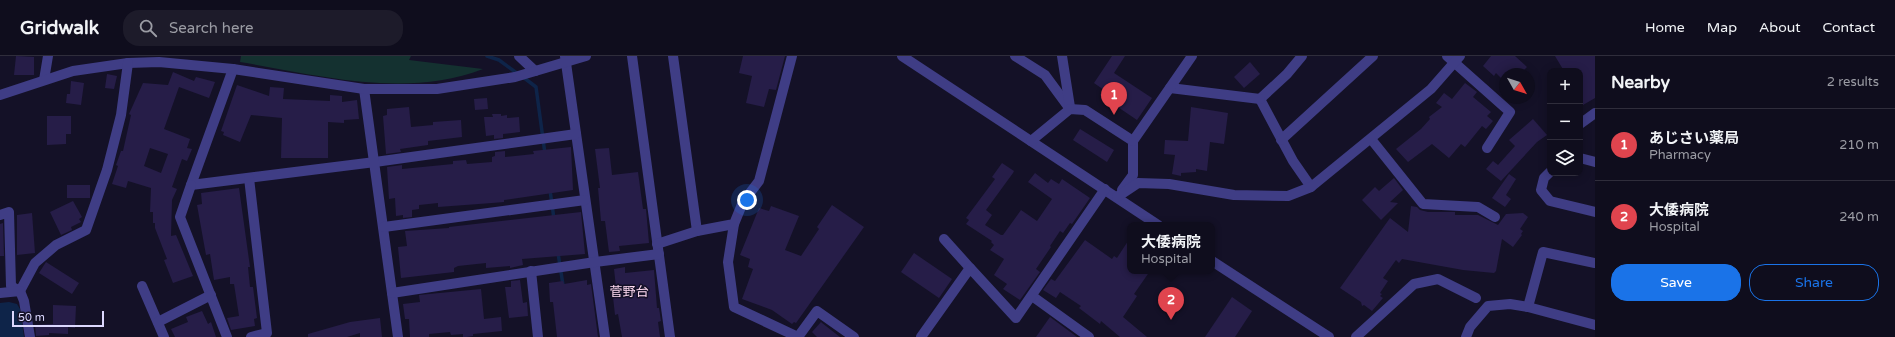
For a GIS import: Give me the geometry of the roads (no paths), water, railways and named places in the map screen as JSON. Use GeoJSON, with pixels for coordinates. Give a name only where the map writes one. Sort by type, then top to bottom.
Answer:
{"type":"FeatureCollection","features":[{"type":"Feature","properties":{"kind":"street"},"geometry":{"type":"LineString","coordinates":[[44,80],[48,56]]}},
{"type":"Feature","properties":{"kind":"street"},"geometry":{"type":"LineString","coordinates":[[519,56],[535,71]]}},
{"type":"Feature","properties":{"kind":"street"},"geometry":{"type":"LineString","coordinates":[[0,95],[73,71],[128,63],[159,62],[233,69],[364,89],[437,89],[515,77],[566,59],[586,56]]}},
{"type":"Feature","properties":{"kind":"street"},"geometry":{"type":"LineString","coordinates":[[632,56],[670,337]]}},
{"type":"Feature","properties":{"kind":"street"},"geometry":{"type":"LineString","coordinates":[[673,56],[697,231]]}},
{"type":"Feature","properties":{"kind":"street"},"geometry":{"type":"LineString","coordinates":[[792,56],[759,180],[743,202],[734,224],[728,262],[734,307],[798,336],[817,311],[854,337]]}},
{"type":"Feature","properties":{"kind":"street"},"geometry":{"type":"LineString","coordinates":[[902,56],[1154,222]]}},
{"type":"Feature","properties":{"kind":"street"},"geometry":{"type":"LineString","coordinates":[[1015,56],[1045,75],[1070,108],[1085,110],[1133,141]]}},
{"type":"Feature","properties":{"kind":"street"},"geometry":{"type":"LineString","coordinates":[[1117,197],[1133,175],[1133,141],[1192,56]]}},
{"type":"Feature","properties":{"kind":"street"},"geometry":{"type":"LineString","coordinates":[[1170,88],[1260,99],[1287,74],[1302,56]]}},
{"type":"Feature","properties":{"kind":"street"},"geometry":{"type":"LineString","coordinates":[[1281,140],[1373,56]]}},
{"type":"Feature","properties":{"kind":"street"},"geometry":{"type":"LineString","coordinates":[[1447,56],[1457,60],[1510,112],[1487,148]]}},
{"type":"Feature","properties":{"kind":"street"},"geometry":{"type":"LineString","coordinates":[[1064,57],[1070,108]]}},
{"type":"Feature","properties":{"kind":"street"},"geometry":{"type":"LineString","coordinates":[[566,59],[595,262],[604,337]]}},
{"type":"Feature","properties":{"kind":"street"},"geometry":{"type":"LineString","coordinates":[[1117,197],[1138,183],[1169,184],[1241,195],[1288,196],[1311,187],[1431,90],[1457,60]]}},
{"type":"Feature","properties":{"kind":"street"},"geometry":{"type":"LineString","coordinates":[[20,291],[35,263],[56,245],[86,230],[107,170],[119,122],[128,63]]}},
{"type":"Feature","properties":{"kind":"street"},"geometry":{"type":"LineString","coordinates":[[227,337],[180,217],[233,69]]}},
{"type":"Feature","properties":{"kind":"street"},"geometry":{"type":"LineString","coordinates":[[364,89],[398,337]]}},
{"type":"Feature","properties":{"kind":"street"},"geometry":{"type":"LineString","coordinates":[[1260,99],[1281,140],[1311,187]]}},
{"type":"Feature","properties":{"kind":"street"},"geometry":{"type":"LineString","coordinates":[[1030,141],[1070,108]]}},
{"type":"Feature","properties":{"kind":"street"},"geometry":{"type":"LineString","coordinates":[[1583,122],[1595,113]]}},
{"type":"Feature","properties":{"kind":"street"},"geometry":{"type":"LineString","coordinates":[[191,185],[375,162],[576,134]]}},
{"type":"Feature","properties":{"kind":"street"},"geometry":{"type":"LineString","coordinates":[[1371,139],[1423,204],[1478,206],[1495,217]]}},
{"type":"Feature","properties":{"kind":"street"},"geometry":{"type":"LineString","coordinates":[[1583,159],[1595,162]]}},
{"type":"Feature","properties":{"kind":"street"},"geometry":{"type":"LineString","coordinates":[[1547,175],[1544,178],[1541,190],[1550,201],[1595,212]]}},
{"type":"Feature","properties":{"kind":"street"},"geometry":{"type":"LineString","coordinates":[[249,178],[267,333],[256,336]]}},
{"type":"Feature","properties":{"kind":"street"},"geometry":{"type":"LineString","coordinates":[[944,239],[1016,318],[1105,189]]}},
{"type":"Feature","properties":{"kind":"street"},"geometry":{"type":"LineString","coordinates":[[384,227],[585,200]]}},
{"type":"Feature","properties":{"kind":"street"},"geometry":{"type":"LineString","coordinates":[[0,215],[9,212],[11,286],[20,291],[24,301],[30,337]]}},
{"type":"Feature","properties":{"kind":"street"},"geometry":{"type":"LineString","coordinates":[[658,244],[697,231],[734,224]]}},
{"type":"Feature","properties":{"kind":"street"},"geometry":{"type":"LineString","coordinates":[[1528,307],[1543,252],[1595,263]]}},
{"type":"Feature","properties":{"kind":"street"},"geometry":{"type":"LineString","coordinates":[[392,293],[531,271],[659,254]]}},
{"type":"Feature","properties":{"kind":"street"},"geometry":{"type":"LineString","coordinates":[[1215,263],[1329,337]]}},
{"type":"Feature","properties":{"kind":"street"},"geometry":{"type":"LineString","coordinates":[[922,337],[970,268]]}},
{"type":"Feature","properties":{"kind":"street"},"geometry":{"type":"LineString","coordinates":[[531,271],[538,337]]}},
{"type":"Feature","properties":{"kind":"street"},"geometry":{"type":"LineString","coordinates":[[1356,337],[1414,284],[1438,279],[1476,298]]}},
{"type":"Feature","properties":{"kind":"street"},"geometry":{"type":"LineString","coordinates":[[142,286],[164,337]]}},
{"type":"Feature","properties":{"kind":"street"},"geometry":{"type":"LineString","coordinates":[[0,293],[20,291]]}},
{"type":"Feature","properties":{"kind":"street"},"geometry":{"type":"LineString","coordinates":[[158,322],[211,295]]}},
{"type":"Feature","properties":{"kind":"street"},"geometry":{"type":"LineString","coordinates":[[1032,296],[1089,337]]}},
{"type":"Feature","properties":{"kind":"street"},"geometry":{"type":"LineString","coordinates":[[1466,337],[1470,327],[1488,306],[1510,304],[1528,307],[1595,325]]}},
{"type":"Feature","properties":{"kind":"water"},"geometry":{"type":"Polygon","coordinates":[[[9,302],[17,304],[20,309],[24,337],[0,337],[0,303],[9,302]]]}},
{"type":"Feature","properties":{"kind":"waterway"},"geometry":{"type":"LineString","coordinates":[[487,56],[499,60],[518,74]]}},
{"type":"Feature","properties":{"kind":"waterway"},"geometry":{"type":"LineString","coordinates":[[523,77],[536,87],[545,154]]}},
{"type":"Feature","properties":{"kind":"waterway"},"geometry":{"type":"LineString","coordinates":[[550,190],[554,219]]}},
{"type":"Feature","properties":{"kind":"waterway"},"geometry":{"type":"LineString","coordinates":[[558,253],[563,285]]}},
{"type":"Feature","properties":{"kind":"place","name":"あじさい薬局"},"geometry":{"type":"Point","coordinates":[1114,115]}},
{"type":"Feature","properties":{"kind":"place","name":"大倭病院"},"geometry":{"type":"Point","coordinates":[1171,320]}},
{"type":"Feature","properties":{"kind":"district","name":"菅野台"},"geometry":{"type":"Point","coordinates":[629,291]}}]}
